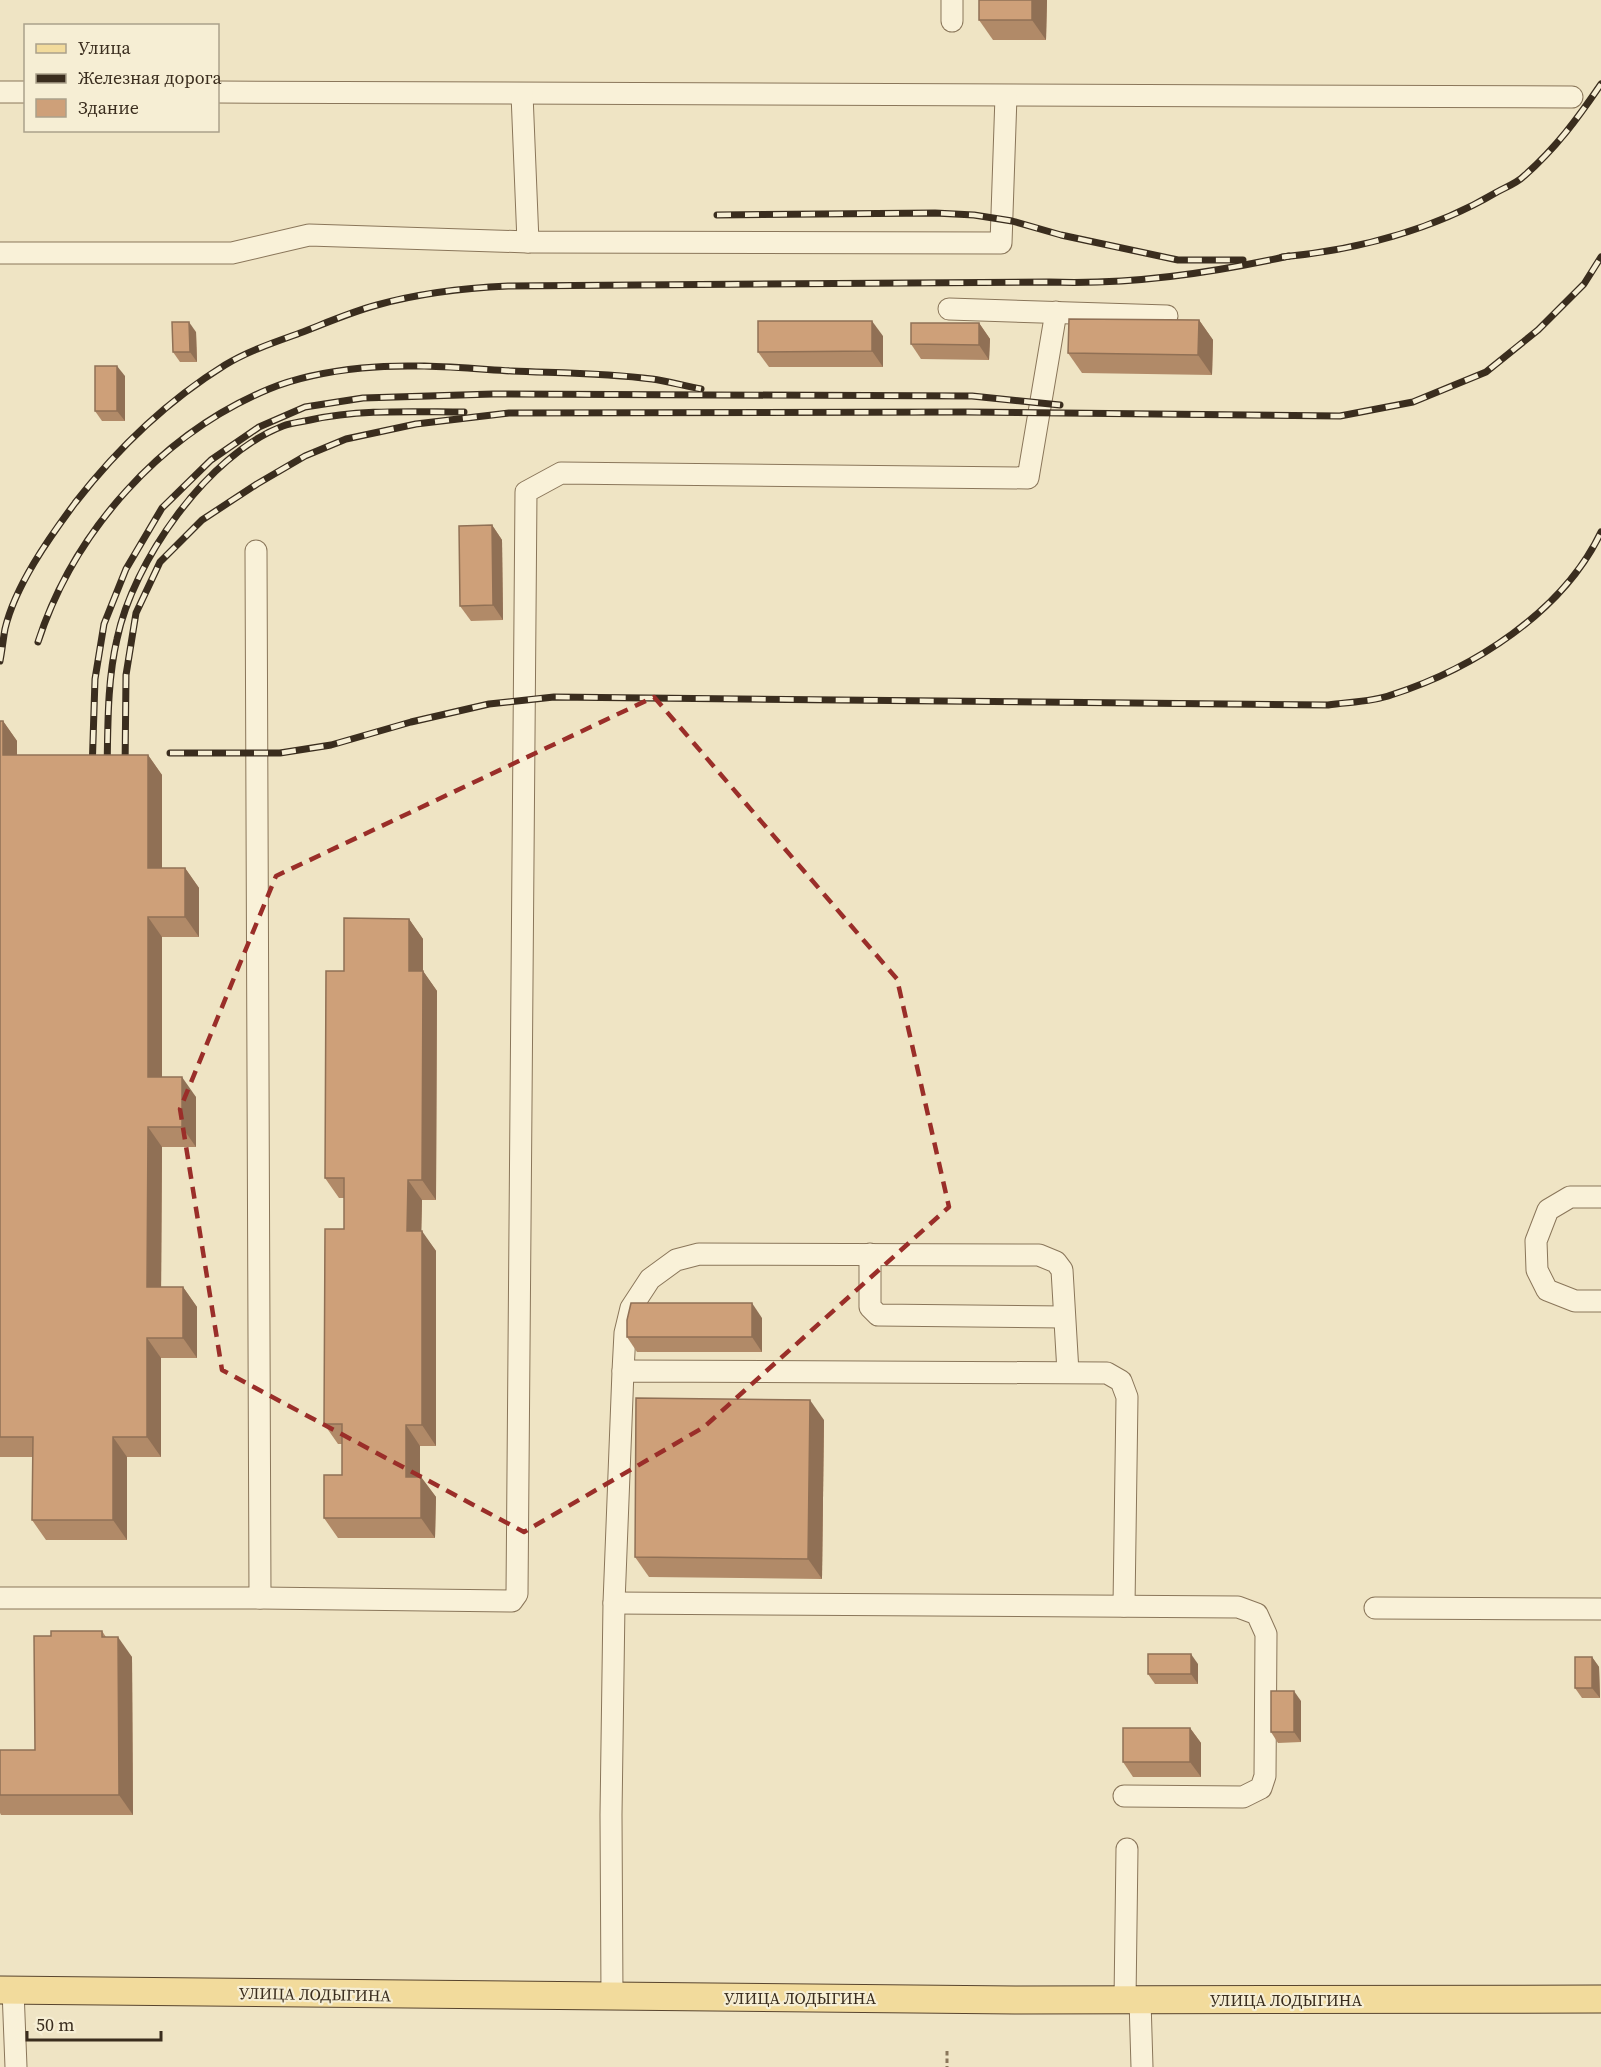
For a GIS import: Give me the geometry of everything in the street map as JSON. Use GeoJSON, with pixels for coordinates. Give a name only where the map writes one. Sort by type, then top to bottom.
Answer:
{"type":"FeatureCollection","features":[{"type":"Feature","properties":{"kind":"main road","name":"УЛИЦА ЛОДЫГИНА"},"geometry":{"type":"LineString","coordinates":[[7,1990],[612,1997],[1601,2000]]}},
{"type":"Feature","properties":{"kind":"lane"},"geometry":{"type":"LineString","coordinates":[[0,93],[24,93]]}},
{"type":"Feature","properties":{"kind":"lane"},"geometry":{"type":"LineString","coordinates":[[219,93],[1572,97]]}},
{"type":"Feature","properties":{"kind":"lane"},"geometry":{"type":"LineString","coordinates":[[522,94],[528,242]]}},
{"type":"Feature","properties":{"kind":"lane"},"geometry":{"type":"LineString","coordinates":[[0,253],[232,253],[309,235],[528,242],[1001,243],[1006,96]]}},
{"type":"Feature","properties":{"kind":"lane"},"geometry":{"type":"LineString","coordinates":[[949,309],[1167,316]]}},
{"type":"Feature","properties":{"kind":"lane"},"geometry":{"type":"LineString","coordinates":[[0,1598],[512,1601],[517,1594],[526,492],[561,473],[1028,478],[1056,312]]}},
{"type":"Feature","properties":{"kind":"lane"},"geometry":{"type":"LineString","coordinates":[[256,551],[260,1598]]}},
{"type":"Feature","properties":{"kind":"lane"},"geometry":{"type":"LineString","coordinates":[[1601,1197],[1570,1197],[1548,1210],[1536,1241],[1538,1270],[1547,1290],[1575,1301],[1601,1301]]}},
{"type":"Feature","properties":{"kind":"lane"},"geometry":{"type":"LineString","coordinates":[[612,1997],[611,1815],[614,1603],[625,1333],[631,1308],[650,1279],[676,1260],[699,1254],[1039,1255],[1056,1262],[1062,1270],[1068,1372]]}},
{"type":"Feature","properties":{"kind":"lane"},"geometry":{"type":"LineString","coordinates":[[870,1254],[870,1307],[878,1315],[1064,1317]]}},
{"type":"Feature","properties":{"kind":"lane"},"geometry":{"type":"LineString","coordinates":[[623,1371],[1107,1373],[1121,1381],[1127,1397],[1124,1606]]}},
{"type":"Feature","properties":{"kind":"lane"},"geometry":{"type":"LineString","coordinates":[[614,1603],[1238,1607],[1257,1614],[1266,1634],[1265,1776],[1261,1788],[1243,1797],[1124,1796]]}},
{"type":"Feature","properties":{"kind":"lane"},"geometry":{"type":"LineString","coordinates":[[1375,1608],[1601,1609]]}},
{"type":"Feature","properties":{"kind":"lane"},"geometry":{"type":"LineString","coordinates":[[1127,1848],[1132,2000],[1142,2067]]}},
{"type":"Feature","properties":{"kind":"lane"},"geometry":{"type":"LineString","coordinates":[[7,1990],[16,2067]]}},
{"type":"Feature","properties":{"kind":"path"},"geometry":{"type":"LineString","coordinates":[[947,2051],[947,2067]]}},
{"type":"Feature","properties":{"kind":"highlighted area"},"geometry":{"type":"Polygon","coordinates":[[[654,697],[897,979],[949,1207],[704,1427],[524,1532],[222,1370],[180,1109],[276,876],[654,697]]]}},
{"type":"Feature","properties":{"kind":"building"},"geometry":{"type":"Polygon","coordinates":[[[979,0],[1032,0],[1032,20],[979,20],[979,0]]]}},
{"type":"Feature","properties":{"kind":"building"},"geometry":{"type":"Polygon","coordinates":[[[1069,319],[1199,320],[1198,355],[1068,353],[1069,319]]]}},
{"type":"Feature","properties":{"kind":"building"},"geometry":{"type":"Polygon","coordinates":[[[758,321],[872,321],[872,351],[758,352],[758,321]]]}},
{"type":"Feature","properties":{"kind":"building"},"geometry":{"type":"Polygon","coordinates":[[[172,322],[189,322],[190,352],[173,352],[172,322]]]}},
{"type":"Feature","properties":{"kind":"building"},"geometry":{"type":"Polygon","coordinates":[[[911,323],[979,323],[979,345],[911,344],[911,323]]]}},
{"type":"Feature","properties":{"kind":"building"},"geometry":{"type":"Polygon","coordinates":[[[95,366],[117,366],[117,411],[95,411],[95,366]]]}},
{"type":"Feature","properties":{"kind":"building"},"geometry":{"type":"Polygon","coordinates":[[[492,525],[493,605],[460,606],[459,526],[492,525]]]}},
{"type":"Feature","properties":{"kind":"building"},"geometry":{"type":"Polygon","coordinates":[[[0,721],[3,721],[3,755],[148,755],[148,868],[185,868],[185,917],[148,917],[148,1077],[182,1077],[182,1127],[148,1127],[147,1287],[183,1287],[183,1338],[147,1338],[147,1437],[113,1437],[113,1520],[32,1520],[33,1437],[0,1437],[0,721]]]}},
{"type":"Feature","properties":{"kind":"building"},"geometry":{"type":"Polygon","coordinates":[[[344,918],[409,919],[409,971],[423,971],[422,1180],[408,1180],[407,1231],[422,1231],[422,1425],[406,1425],[406,1477],[421,1477],[421,1518],[324,1518],[324,1475],[342,1475],[342,1424],[324,1424],[325,1229],[344,1229],[344,1178],[325,1178],[326,971],[344,971],[344,918]]]}},
{"type":"Feature","properties":{"kind":"building"},"geometry":{"type":"Polygon","coordinates":[[[631,1303],[752,1303],[752,1337],[627,1337],[627,1320],[631,1303]]]}},
{"type":"Feature","properties":{"kind":"building"},"geometry":{"type":"Polygon","coordinates":[[[636,1398],[810,1400],[808,1559],[635,1557],[636,1398]]]}},
{"type":"Feature","properties":{"kind":"building"},"geometry":{"type":"Polygon","coordinates":[[[51,1631],[102,1631],[102,1637],[118,1637],[119,1795],[0,1795],[0,1750],[35,1750],[34,1636],[51,1636],[51,1631]]]}},
{"type":"Feature","properties":{"kind":"building"},"geometry":{"type":"Polygon","coordinates":[[[1148,1654],[1191,1654],[1191,1674],[1148,1674],[1148,1654]]]}},
{"type":"Feature","properties":{"kind":"building"},"geometry":{"type":"Polygon","coordinates":[[[1575,1657],[1592,1657],[1592,1688],[1575,1688],[1575,1657]]]}},
{"type":"Feature","properties":{"kind":"building"},"geometry":{"type":"Polygon","coordinates":[[[1271,1691],[1294,1691],[1294,1732],[1271,1732],[1271,1691]]]}},
{"type":"Feature","properties":{"kind":"building"},"geometry":{"type":"Polygon","coordinates":[[[1123,1728],[1190,1728],[1190,1762],[1123,1762],[1123,1728]]]}},
{"type":"Feature","properties":{"kind":"railway"},"geometry":{"type":"LineString","coordinates":[[1282,257],[1338,249],[1393,236],[1447,217],[1511,185],[1524,176],[1556,144],[1601,84]]}},
{"type":"Feature","properties":{"kind":"railway"},"geometry":{"type":"LineString","coordinates":[[717,215],[935,213],[974,215],[1012,221],[1061,235],[1178,260],[1243,260]]}},
{"type":"Feature","properties":{"kind":"railway"},"geometry":{"type":"LineString","coordinates":[[0,661],[10,613],[16,596],[34,563],[91,483],[144,427],[183,394],[234,360],[262,347],[367,308],[426,294],[508,286],[1110,282],[1230,268],[1289,256]]}},
{"type":"Feature","properties":{"kind":"railway"},"geometry":{"type":"LineString","coordinates":[[125,772],[126,675],[136,613],[160,562],[202,520],[305,456],[346,439],[416,424],[509,413],[968,412],[1340,416],[1413,402],[1486,372],[1538,330],[1584,284],[1601,257]]}},
{"type":"Feature","properties":{"kind":"railway"},"geometry":{"type":"LineString","coordinates":[[38,642],[54,601],[74,562],[98,525],[127,491],[158,460],[192,432],[230,408],[269,389],[327,373],[399,366],[617,376],[658,380],[701,389]]}},
{"type":"Feature","properties":{"kind":"railway"},"geometry":{"type":"LineString","coordinates":[[92,772],[95,679],[104,624],[126,569],[162,508],[211,460],[259,427],[305,407],[363,398],[493,394],[972,396],[1060,405]]}},
{"type":"Feature","properties":{"kind":"railway"},"geometry":{"type":"LineString","coordinates":[[107,771],[111,672],[117,639],[126,609],[139,577],[157,545],[201,486],[227,461],[255,440],[286,425],[348,414],[464,412]]}},
{"type":"Feature","properties":{"kind":"railway"},"geometry":{"type":"LineString","coordinates":[[170,753],[280,753],[331,745],[411,722],[489,704],[554,697],[1328,705],[1368,700],[1391,695],[1453,670],[1512,634],[1564,588],[1584,561],[1601,532]]}}]}
